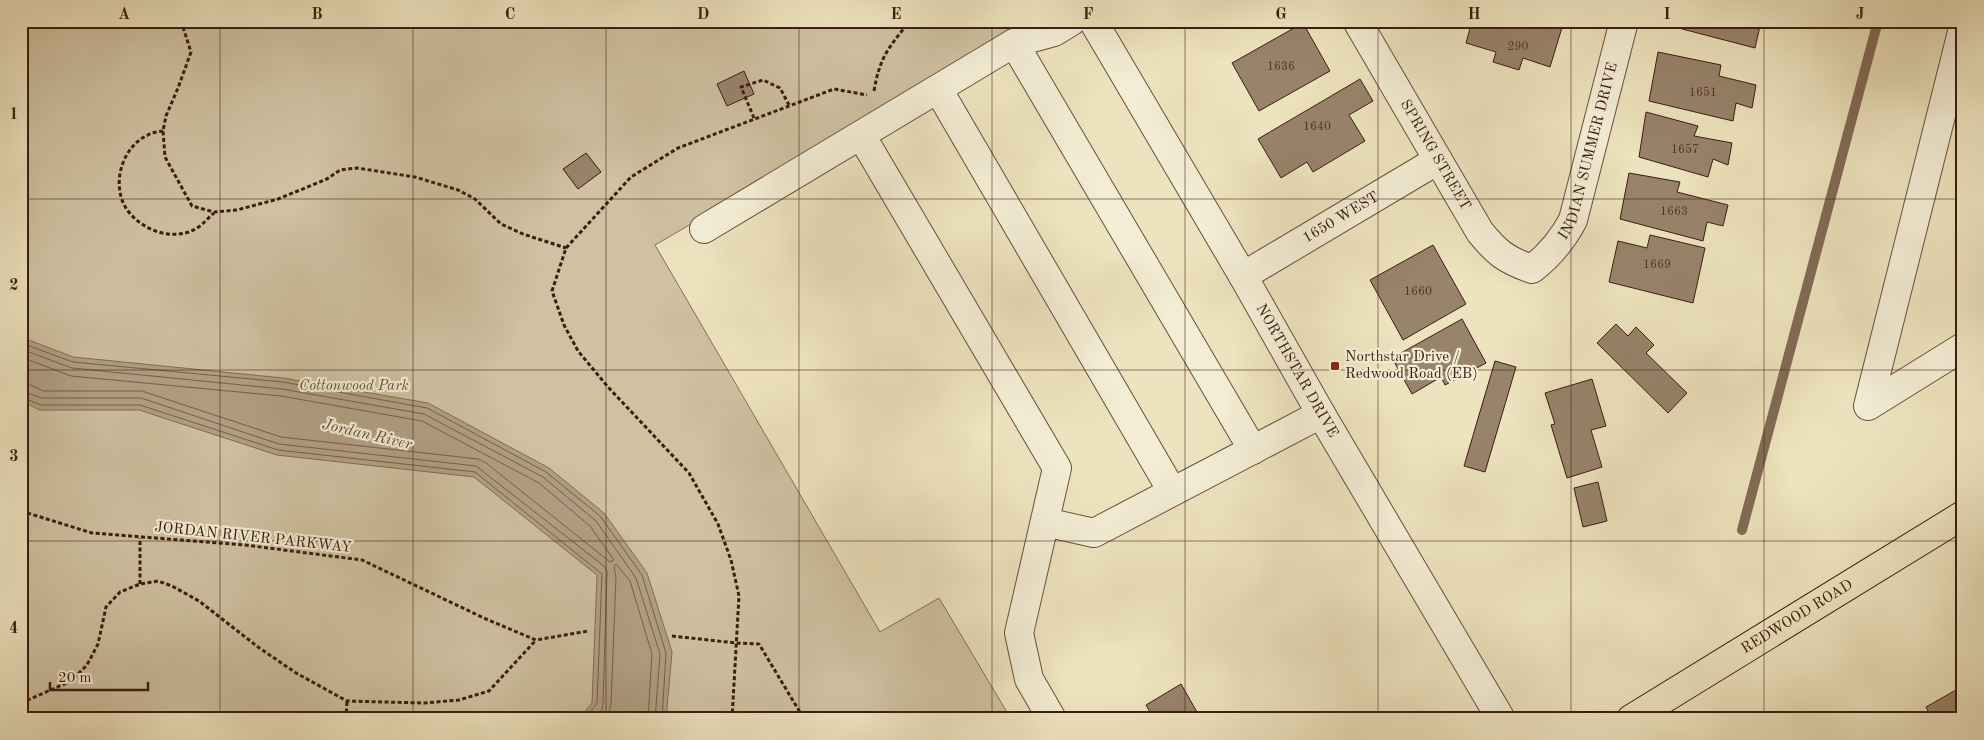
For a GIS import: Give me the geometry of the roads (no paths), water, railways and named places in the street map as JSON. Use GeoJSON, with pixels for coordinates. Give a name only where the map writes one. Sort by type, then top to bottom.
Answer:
{"type":"FeatureCollection","features":[{"type":"Feature","properties":{"kind":"main road","name":"REDWOOD ROAD"},"geometry":{"type":"LineString","coordinates":[[1630,719],[1963,515]]}},
{"type":"Feature","properties":{"kind":"street"},"geometry":{"type":"LineString","coordinates":[[704,229],[1014,43],[1054,32],[1072,21]]}},
{"type":"Feature","properties":{"kind":"street","name":"NORTHSTAR DRIVE"},"geometry":{"type":"LineString","coordinates":[[1093,21],[1243,276],[1321,414],[1502,719]]}},
{"type":"Feature","properties":{"kind":"street","name":"SPRING STREET"},"geometry":{"type":"LineString","coordinates":[[1357,21],[1480,232],[1494,249],[1512,262],[1532,269]]}},
{"type":"Feature","properties":{"kind":"street","name":"INDIAN SUMMER DRIVE"},"geometry":{"type":"LineString","coordinates":[[1532,269],[1549,256],[1563,239],[1573,220],[1624,21]]}},
{"type":"Feature","properties":{"kind":"street"},"geometry":{"type":"LineString","coordinates":[[1963,28],[1868,406],[1963,347]]}},
{"type":"Feature","properties":{"kind":"street"},"geometry":{"type":"LineString","coordinates":[[1014,43],[1253,450]]}},
{"type":"Feature","properties":{"kind":"street"},"geometry":{"type":"LineString","coordinates":[[938,89],[1172,491]]}},
{"type":"Feature","properties":{"kind":"street"},"geometry":{"type":"LineString","coordinates":[[861,135],[1057,468],[1019,633],[1029,680],[1052,719]]}},
{"type":"Feature","properties":{"kind":"street","name":"1650 WEST"},"geometry":{"type":"LineString","coordinates":[[1243,276],[1438,160]]}},
{"type":"Feature","properties":{"kind":"street"},"geometry":{"type":"LineString","coordinates":[[1045,522],[1094,533],[1321,414]]}},
{"type":"Feature","properties":{"kind":"water","name":"Jordan River"},"geometry":{"type":"Polygon","coordinates":[[[21,337],[73,357],[283,378],[428,403],[549,468],[604,513],[647,573],[672,652],[666,719],[579,719],[592,703],[597,575],[474,477],[277,455],[139,410],[40,410],[21,401],[21,337]]]}},
{"type":"Feature","properties":{"kind":"waterway"},"geometry":{"type":"LineString","coordinates":[[1742,530],[1878,21]]}},
{"type":"Feature","properties":{"kind":"place","name":"Northstar Drive / Redwood Road (EB)"},"geometry":{"type":"Point","coordinates":[1335,366]}},
{"type":"Feature","properties":{"kind":"park label","name":"Cottonwood Park"},"geometry":{"type":"Point","coordinates":[354,386]}}]}
